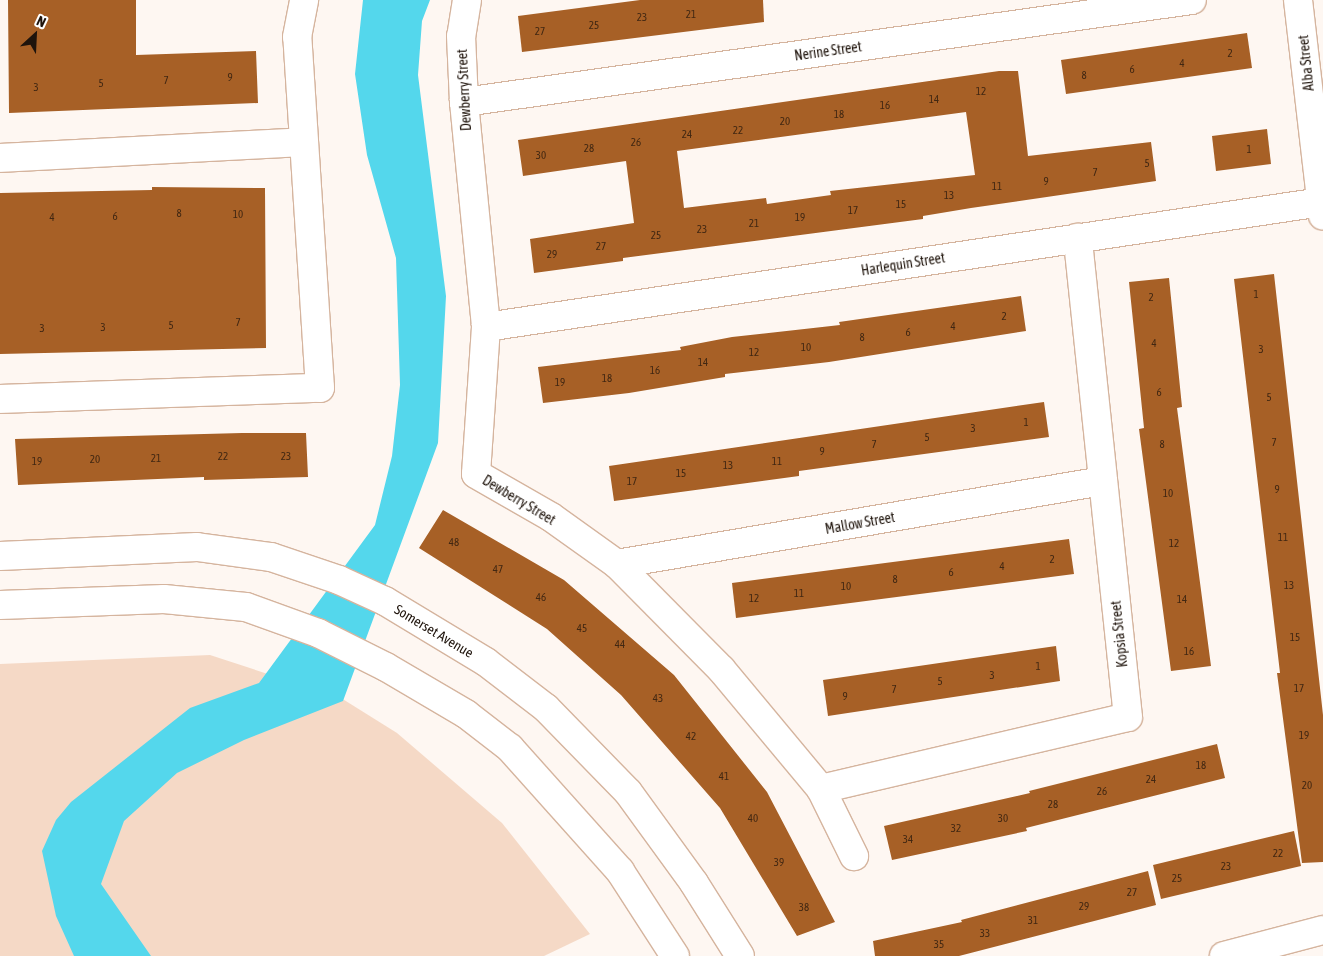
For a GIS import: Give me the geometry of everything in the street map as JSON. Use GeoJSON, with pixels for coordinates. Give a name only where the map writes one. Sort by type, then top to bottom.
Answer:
{"type":"FeatureCollection","features":[{"type":"Feature","properties":{"kind":"street"},"geometry":{"type":"LineString","coordinates":[[0,399],[320,388],[297,37],[304,0]]}},
{"type":"Feature","properties":{"kind":"street","name":"Dewberry Street"},"geometry":{"type":"LineString","coordinates":[[467,0],[462,36],[464,102],[486,327],[476,474],[551,517],[617,564],[721,669],[821,790],[854,856]]}},
{"type":"Feature","properties":{"kind":"street","name":"Nerine Street"},"geometry":{"type":"LineString","coordinates":[[464,102],[1192,0]]}},
{"type":"Feature","properties":{"kind":"street","name":"Alba Street"},"geometry":{"type":"LineString","coordinates":[[1298,0],[1322,209]]}},
{"type":"Feature","properties":{"kind":"street"},"geometry":{"type":"LineString","coordinates":[[0,158],[304,142]]}},
{"type":"Feature","properties":{"kind":"street","name":"Harlequin Street"},"geometry":{"type":"LineString","coordinates":[[486,327],[1078,238],[1322,209]]}},
{"type":"Feature","properties":{"kind":"street","name":"Kopsia Street"},"geometry":{"type":"LineString","coordinates":[[821,790],[1128,718],[1078,238]]}},
{"type":"Feature","properties":{"kind":"street","name":"Mallow Street"},"geometry":{"type":"LineString","coordinates":[[617,564],[1103,481]]}},
{"type":"Feature","properties":{"kind":"street","name":"Somerset Avenue"},"geometry":{"type":"LineString","coordinates":[[0,556],[197,547],[271,557],[316,571],[385,601],[486,662],[546,708],[628,792],[694,883],[740,956]]}},
{"type":"Feature","properties":{"kind":"street"},"geometry":{"type":"LineString","coordinates":[[0,605],[164,598],[202,600],[246,607],[295,624],[386,667],[466,714],[510,748],[620,871],[675,956]]}},
{"type":"Feature","properties":{"kind":"street"},"geometry":{"type":"LineString","coordinates":[[1224,956],[1323,930]]}},
{"type":"Feature","properties":{"kind":"shaded area"},"geometry":{"type":"Polygon","coordinates":[[[210,655],[341,698],[397,733],[502,823],[590,934],[544,956],[0,956],[0,664],[210,655]]]}},
{"type":"Feature","properties":{"kind":"water"},"geometry":{"type":"Polygon","coordinates":[[[363,0],[430,0],[422,21],[418,75],[446,296],[438,443],[343,701],[244,740],[177,773],[124,821],[101,884],[151,956],[74,956],[56,916],[42,851],[56,820],[71,802],[190,708],[259,683],[375,525],[392,456],[400,385],[396,258],[367,155],[355,74],[363,0]]]}},
{"type":"Feature","properties":{"kind":"building"},"geometry":{"type":"Polygon","coordinates":[[[8,0],[136,0],[136,55],[256,51],[258,103],[9,113],[8,0]]]}},
{"type":"Feature","properties":{"kind":"building"},"geometry":{"type":"Polygon","coordinates":[[[640,0],[763,0],[764,22],[522,52],[518,16],[640,0]]]}},
{"type":"Feature","properties":{"kind":"building"},"geometry":{"type":"Polygon","coordinates":[[[1247,33],[1252,68],[1066,94],[1061,60],[1247,33]]]}},
{"type":"Feature","properties":{"kind":"building"},"geometry":{"type":"Polygon","coordinates":[[[999,71],[1018,71],[1028,156],[1151,142],[1156,181],[971,208],[923,216],[923,219],[623,258],[623,261],[534,273],[530,239],[634,223],[626,161],[523,176],[518,140],[999,71]],[[966,112],[677,151],[684,208],[766,198],[767,204],[831,195],[830,191],[975,175],[966,112]]]}},
{"type":"Feature","properties":{"kind":"building"},"geometry":{"type":"Polygon","coordinates":[[[1267,129],[1271,164],[1216,171],[1212,136],[1267,129]]]}},
{"type":"Feature","properties":{"kind":"building"},"geometry":{"type":"Polygon","coordinates":[[[152,187],[265,188],[266,348],[0,354],[0,193],[152,190],[152,187]]]}},
{"type":"Feature","properties":{"kind":"building"},"geometry":{"type":"Polygon","coordinates":[[[1274,274],[1323,715],[1323,862],[1302,863],[1277,673],[1280,673],[1234,279],[1274,274]]]}},
{"type":"Feature","properties":{"kind":"building"},"geometry":{"type":"Polygon","coordinates":[[[1169,278],[1182,407],[1177,408],[1211,666],[1171,671],[1139,429],[1144,428],[1129,282],[1169,278]]]}},
{"type":"Feature","properties":{"kind":"building"},"geometry":{"type":"Polygon","coordinates":[[[1021,296],[1026,331],[829,362],[725,374],[725,377],[629,393],[543,403],[538,367],[681,350],[680,347],[732,337],[840,325],[839,322],[1021,296]]]}},
{"type":"Feature","properties":{"kind":"building"},"geometry":{"type":"Polygon","coordinates":[[[1044,402],[1049,437],[799,471],[799,476],[614,501],[609,466],[1044,402]]]}},
{"type":"Feature","properties":{"kind":"building"},"geometry":{"type":"Polygon","coordinates":[[[306,433],[308,477],[204,480],[204,477],[18,485],[15,439],[306,433]]]}},
{"type":"Feature","properties":{"kind":"building"},"geometry":{"type":"Polygon","coordinates":[[[443,510],[564,580],[674,675],[767,792],[835,922],[797,936],[720,808],[621,695],[547,629],[419,548],[443,510]]]}},
{"type":"Feature","properties":{"kind":"building"},"geometry":{"type":"Polygon","coordinates":[[[1069,539],[1074,574],[736,618],[732,583],[1069,539]]]}},
{"type":"Feature","properties":{"kind":"building"},"geometry":{"type":"Polygon","coordinates":[[[1056,646],[1060,681],[828,716],[823,680],[1056,646]]]}},
{"type":"Feature","properties":{"kind":"building"},"geometry":{"type":"Polygon","coordinates":[[[1217,744],[1225,778],[1026,828],[1027,831],[892,860],[884,826],[1030,793],[1029,791],[1217,744]]]}},
{"type":"Feature","properties":{"kind":"building"},"geometry":{"type":"Polygon","coordinates":[[[1294,831],[1301,866],[1161,899],[1153,865],[1294,831]]]}},
{"type":"Feature","properties":{"kind":"building"},"geometry":{"type":"Polygon","coordinates":[[[1148,871],[1156,905],[959,956],[875,956],[873,941],[962,922],[961,920],[1148,871]]]}}]}
